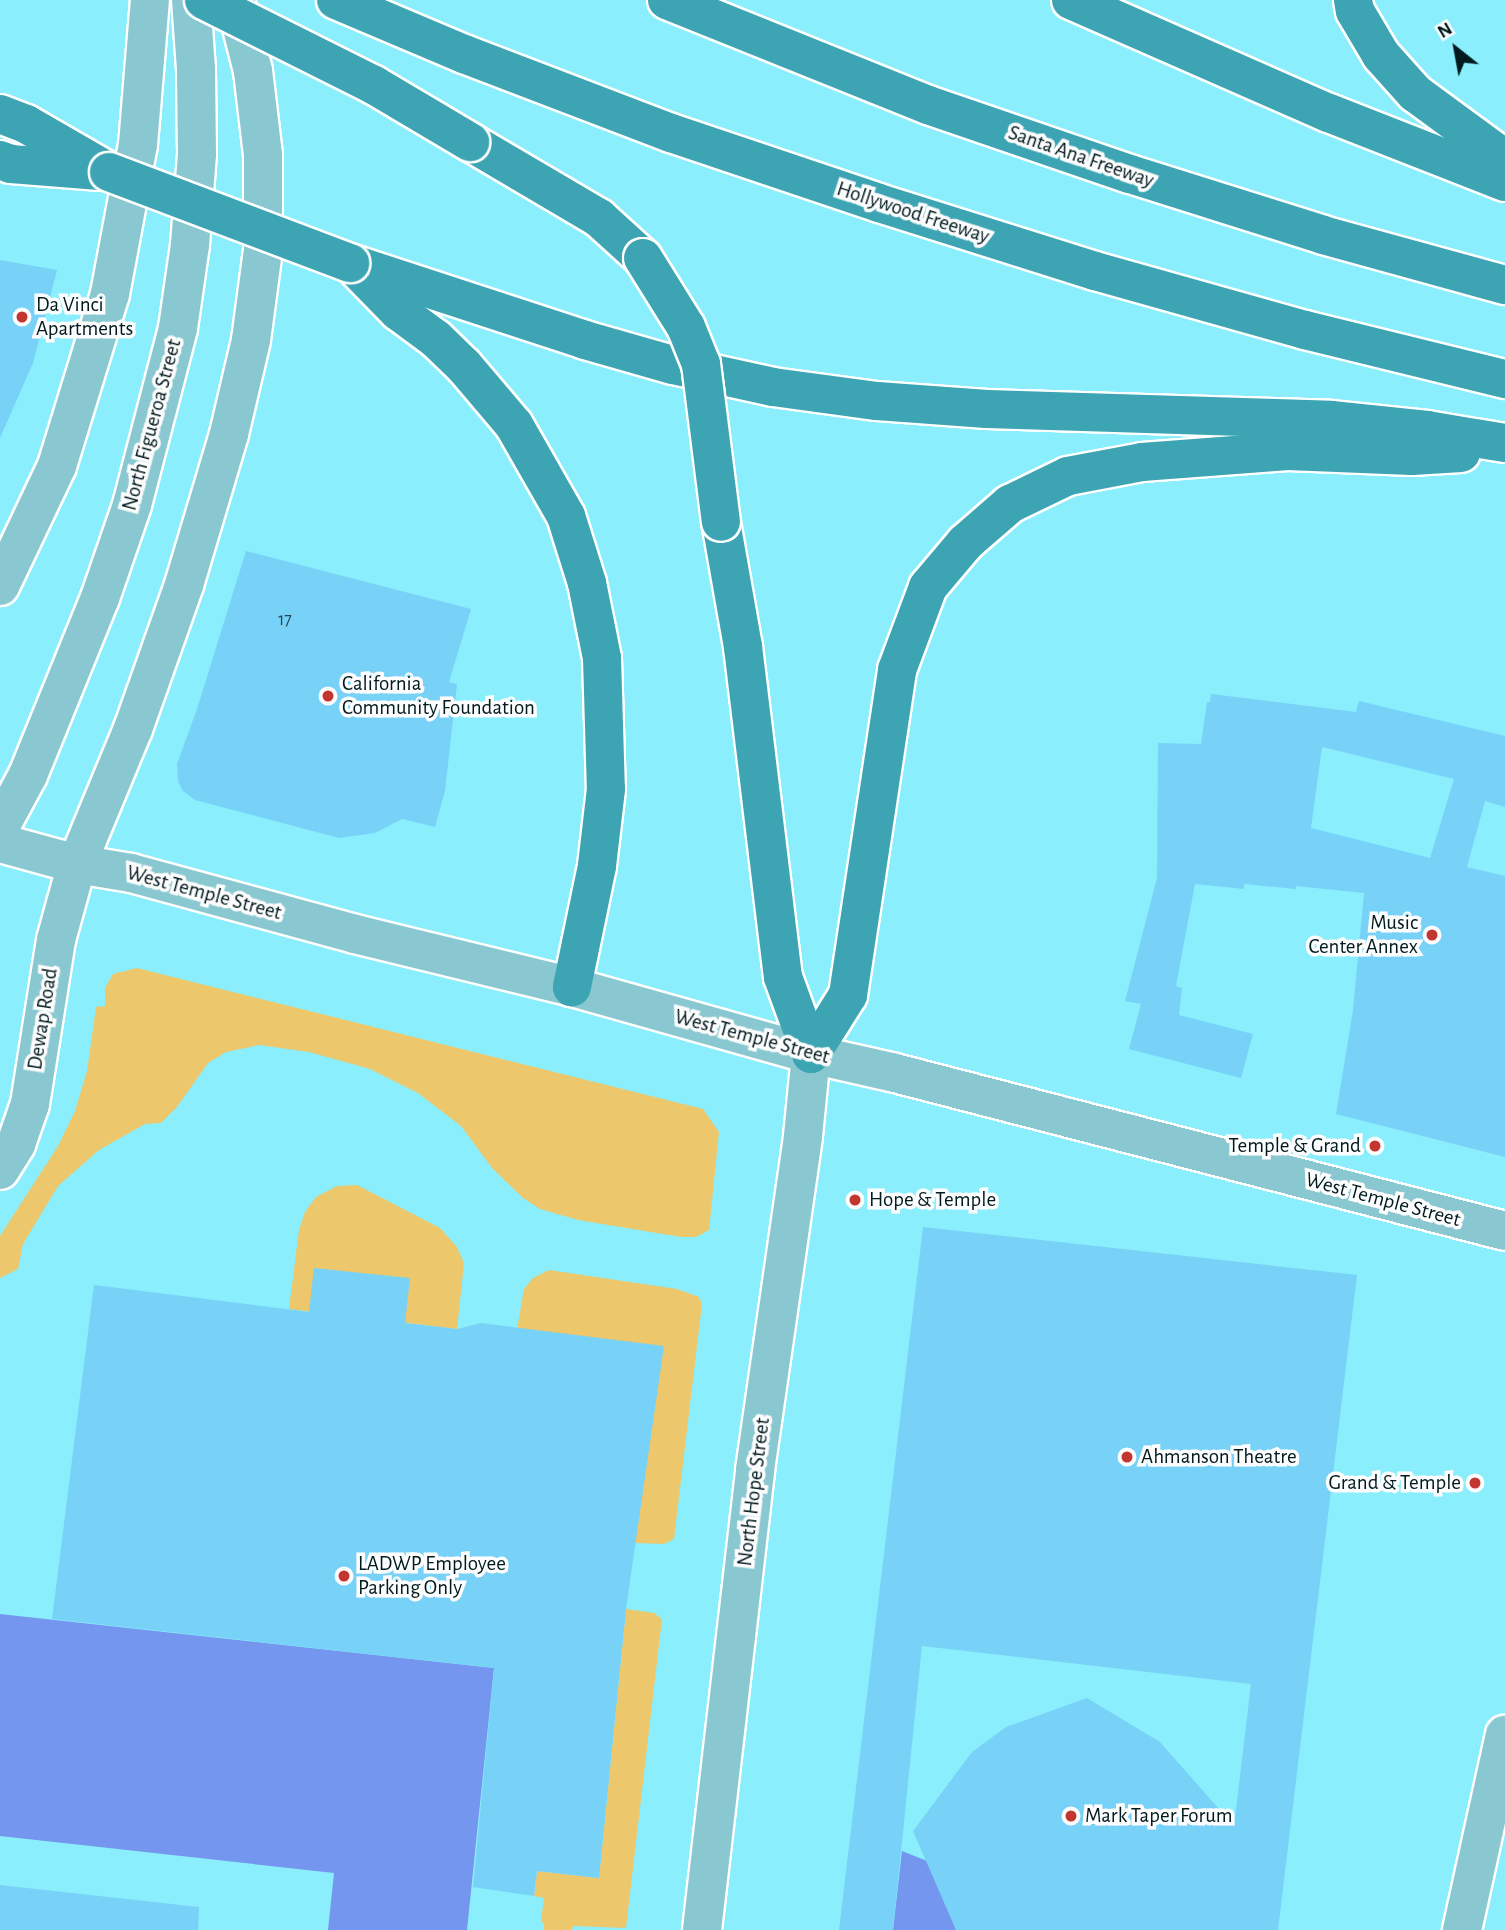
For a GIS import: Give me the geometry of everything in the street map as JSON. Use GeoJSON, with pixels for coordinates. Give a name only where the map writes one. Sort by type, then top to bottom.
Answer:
{"type":"FeatureCollection","features":[{"type":"Feature","properties":{"kind":"highway"},"geometry":{"type":"LineString","coordinates":[[204,0],[374,85],[599,218],[643,258],[686,327],[701,364],[721,522],[743,647],[783,977],[811,1055]]}},
{"type":"Feature","properties":{"kind":"highway","name":"Hollywood Freeway"},"geometry":{"type":"LineString","coordinates":[[336,0],[464,54],[671,133],[1070,263],[1305,330],[1505,379]]}},
{"type":"Feature","properties":{"kind":"highway","name":"Santa Ana Freeway"},"geometry":{"type":"LineString","coordinates":[[667,0],[928,105],[1080,157],[1323,235],[1505,285]]}},
{"type":"Feature","properties":{"kind":"highway"},"geometry":{"type":"LineString","coordinates":[[1071,0],[1329,113],[1505,182]]}},
{"type":"Feature","properties":{"kind":"highway"},"geometry":{"type":"LineString","coordinates":[[1353,0],[1355,11],[1381,55],[1415,93],[1505,159]]}},
{"type":"Feature","properties":{"kind":"highway"},"geometry":{"type":"LineString","coordinates":[[0,114],[26,124],[109,172],[351,263],[404,297],[673,365],[773,387],[877,401],[987,409],[1331,420],[1427,430],[1505,443]]}},
{"type":"Feature","properties":{"kind":"highway"},"geometry":{"type":"LineString","coordinates":[[0,160],[11,164],[109,172]]}},
{"type":"Feature","properties":{"kind":"highway"},"geometry":{"type":"LineString","coordinates":[[404,297],[436,339],[464,366],[528,446],[566,516],[587,583],[602,658],[607,789],[597,866],[572,987]]}},
{"type":"Feature","properties":{"kind":"highway"},"geometry":{"type":"LineString","coordinates":[[811,1055],[848,995],[897,670],[928,587],[965,543],[1001,512],[1068,476],[1142,463],[1287,451],[1412,456],[1505,450]]}},
{"type":"Feature","properties":{"kind":"main road"},"geometry":{"type":"LineString","coordinates":[[0,586],[57,466],[110,294],[138,145],[150,0]]}},
{"type":"Feature","properties":{"kind":"main road","name":"North Figueroa Street"},"geometry":{"type":"LineString","coordinates":[[0,827],[28,775],[100,598],[132,505],[178,328],[190,245],[197,155],[196,69],[191,0]]}},
{"type":"Feature","properties":{"kind":"main road","name":"Dewap Road"},"geometry":{"type":"LineString","coordinates":[[0,1170],[16,1144],[30,1104],[56,940],[77,864],[142,704],[184,585],[229,434],[251,340],[263,250],[262,155],[253,71],[235,0]]}},
{"type":"Feature","properties":{"kind":"main road","name":"West Temple Street"},"geometry":{"type":"LineString","coordinates":[[0,843],[77,864],[131,873],[355,934],[572,987],[811,1055],[895,1073],[1505,1231]]}},
{"type":"Feature","properties":{"kind":"main road","name":"North Hope Street"},"geometry":{"type":"LineString","coordinates":[[702,1930],[755,1470],[803,1136],[811,1055]]}},
{"type":"Feature","properties":{"kind":"main road"},"geometry":{"type":"LineString","coordinates":[[1462,1930],[1505,1735]]}},
{"type":"Feature","properties":{"kind":"shaded area"},"geometry":{"type":"Polygon","coordinates":[[[137,968],[703,1109],[719,1132],[709,1230],[696,1237],[681,1237],[578,1220],[540,1209],[523,1198],[492,1168],[461,1126],[418,1093],[370,1069],[309,1052],[259,1045],[226,1052],[208,1063],[177,1107],[161,1123],[145,1124],[99,1150],[58,1186],[23,1244],[18,1269],[0,1278],[0,1236],[58,1146],[75,1111],[87,1071],[96,1007],[105,1006],[105,988],[113,974],[137,968]]]}},
{"type":"Feature","properties":{"kind":"shaded area"},"geometry":{"type":"Polygon","coordinates":[[[357,1185],[440,1228],[457,1247],[464,1263],[457,1329],[289,1309],[299,1230],[305,1212],[316,1197],[337,1186],[357,1185]]]}},
{"type":"Feature","properties":{"kind":"shaded area"},"geometry":{"type":"Polygon","coordinates":[[[549,1270],[677,1289],[699,1297],[702,1304],[674,1539],[664,1544],[635,1543],[517,1329],[524,1289],[533,1278],[549,1270]]]}},
{"type":"Feature","properties":{"kind":"shaded area"},"geometry":{"type":"Polygon","coordinates":[[[626,1609],[654,1613],[662,1619],[626,1928],[573,1926],[572,1930],[544,1930],[541,1921],[544,1898],[534,1896],[537,1871],[599,1878],[626,1609]]]}},
{"type":"Feature","properties":{"kind":"water"},"geometry":{"type":"Polygon","coordinates":[[[0,1614],[494,1668],[467,1930],[328,1930],[334,1873],[0,1836],[0,1614]]]}},
{"type":"Feature","properties":{"kind":"water"},"geometry":{"type":"Polygon","coordinates":[[[902,1851],[932,1863],[959,1930],[893,1930],[902,1851]]]}},
{"type":"Feature","properties":{"kind":"building","name":"Da Vinci Apartments"},"geometry":{"type":"Polygon","coordinates":[[[0,260],[57,270],[33,363],[0,438],[0,260]]]}},
{"type":"Feature","properties":{"kind":"building","name":"California Community Foundation"},"geometry":{"type":"Polygon","coordinates":[[[246,551],[471,609],[449,682],[457,684],[445,791],[435,827],[402,819],[375,833],[339,838],[195,800],[183,791],[178,781],[177,764],[246,551]]]}},
{"type":"Feature","properties":{"kind":"building"},"geometry":{"type":"Polygon","coordinates":[[[1211,694],[1356,712],[1359,701],[1505,736],[1505,807],[1485,801],[1467,867],[1505,876],[1505,1157],[1336,1114],[1353,1010],[1364,893],[1296,886],[1296,889],[1244,884],[1244,889],[1195,884],[1176,986],[1182,988],[1179,1015],[1253,1034],[1241,1078],[1129,1049],[1141,1004],[1125,1001],[1157,878],[1158,743],[1201,744],[1207,702],[1210,702],[1211,694]],[[1322,747],[1311,828],[1430,858],[1454,779],[1322,747]]]}},
{"type":"Feature","properties":{"kind":"building"},"geometry":{"type":"Polygon","coordinates":[[[923,1227],[1357,1275],[1278,1930],[956,1930],[913,1831],[972,1752],[1006,1727],[1087,1698],[1160,1742],[1234,1826],[1251,1684],[922,1646],[893,1930],[839,1930],[923,1227]]]}},
{"type":"Feature","properties":{"kind":"building","name":"LADWP Employee Parking Only"},"geometry":{"type":"Polygon","coordinates":[[[314,1268],[410,1278],[405,1323],[457,1329],[481,1323],[664,1346],[626,1609],[599,1878],[537,1871],[534,1896],[473,1887],[494,1668],[52,1619],[94,1285],[309,1312],[314,1268]]]}},
{"type":"Feature","properties":{"kind":"building"},"geometry":{"type":"Polygon","coordinates":[[[0,1885],[199,1907],[198,1930],[0,1930],[0,1885]]]}},
{"type":"Feature","properties":{"kind":"place","name":"Da Vinci Apartments"},"geometry":{"type":"Point","coordinates":[22,317]}},
{"type":"Feature","properties":{"kind":"place","name":"California Community Foundation"},"geometry":{"type":"Point","coordinates":[328,696]}},
{"type":"Feature","properties":{"kind":"place","name":"Music Center Annex"},"geometry":{"type":"Point","coordinates":[1432,935]}},
{"type":"Feature","properties":{"kind":"place","name":"Temple & Grand"},"geometry":{"type":"Point","coordinates":[1375,1146]}},
{"type":"Feature","properties":{"kind":"place","name":"Hope & Temple"},"geometry":{"type":"Point","coordinates":[855,1200]}},
{"type":"Feature","properties":{"kind":"place","name":"Ahmanson Theatre"},"geometry":{"type":"Point","coordinates":[1127,1457]}},
{"type":"Feature","properties":{"kind":"place","name":"Grand & Temple"},"geometry":{"type":"Point","coordinates":[1475,1483]}},
{"type":"Feature","properties":{"kind":"place","name":"LADWP Employee Parking Only"},"geometry":{"type":"Point","coordinates":[344,1576]}},
{"type":"Feature","properties":{"kind":"place","name":"Mark Taper Forum"},"geometry":{"type":"Point","coordinates":[1071,1816]}}]}
